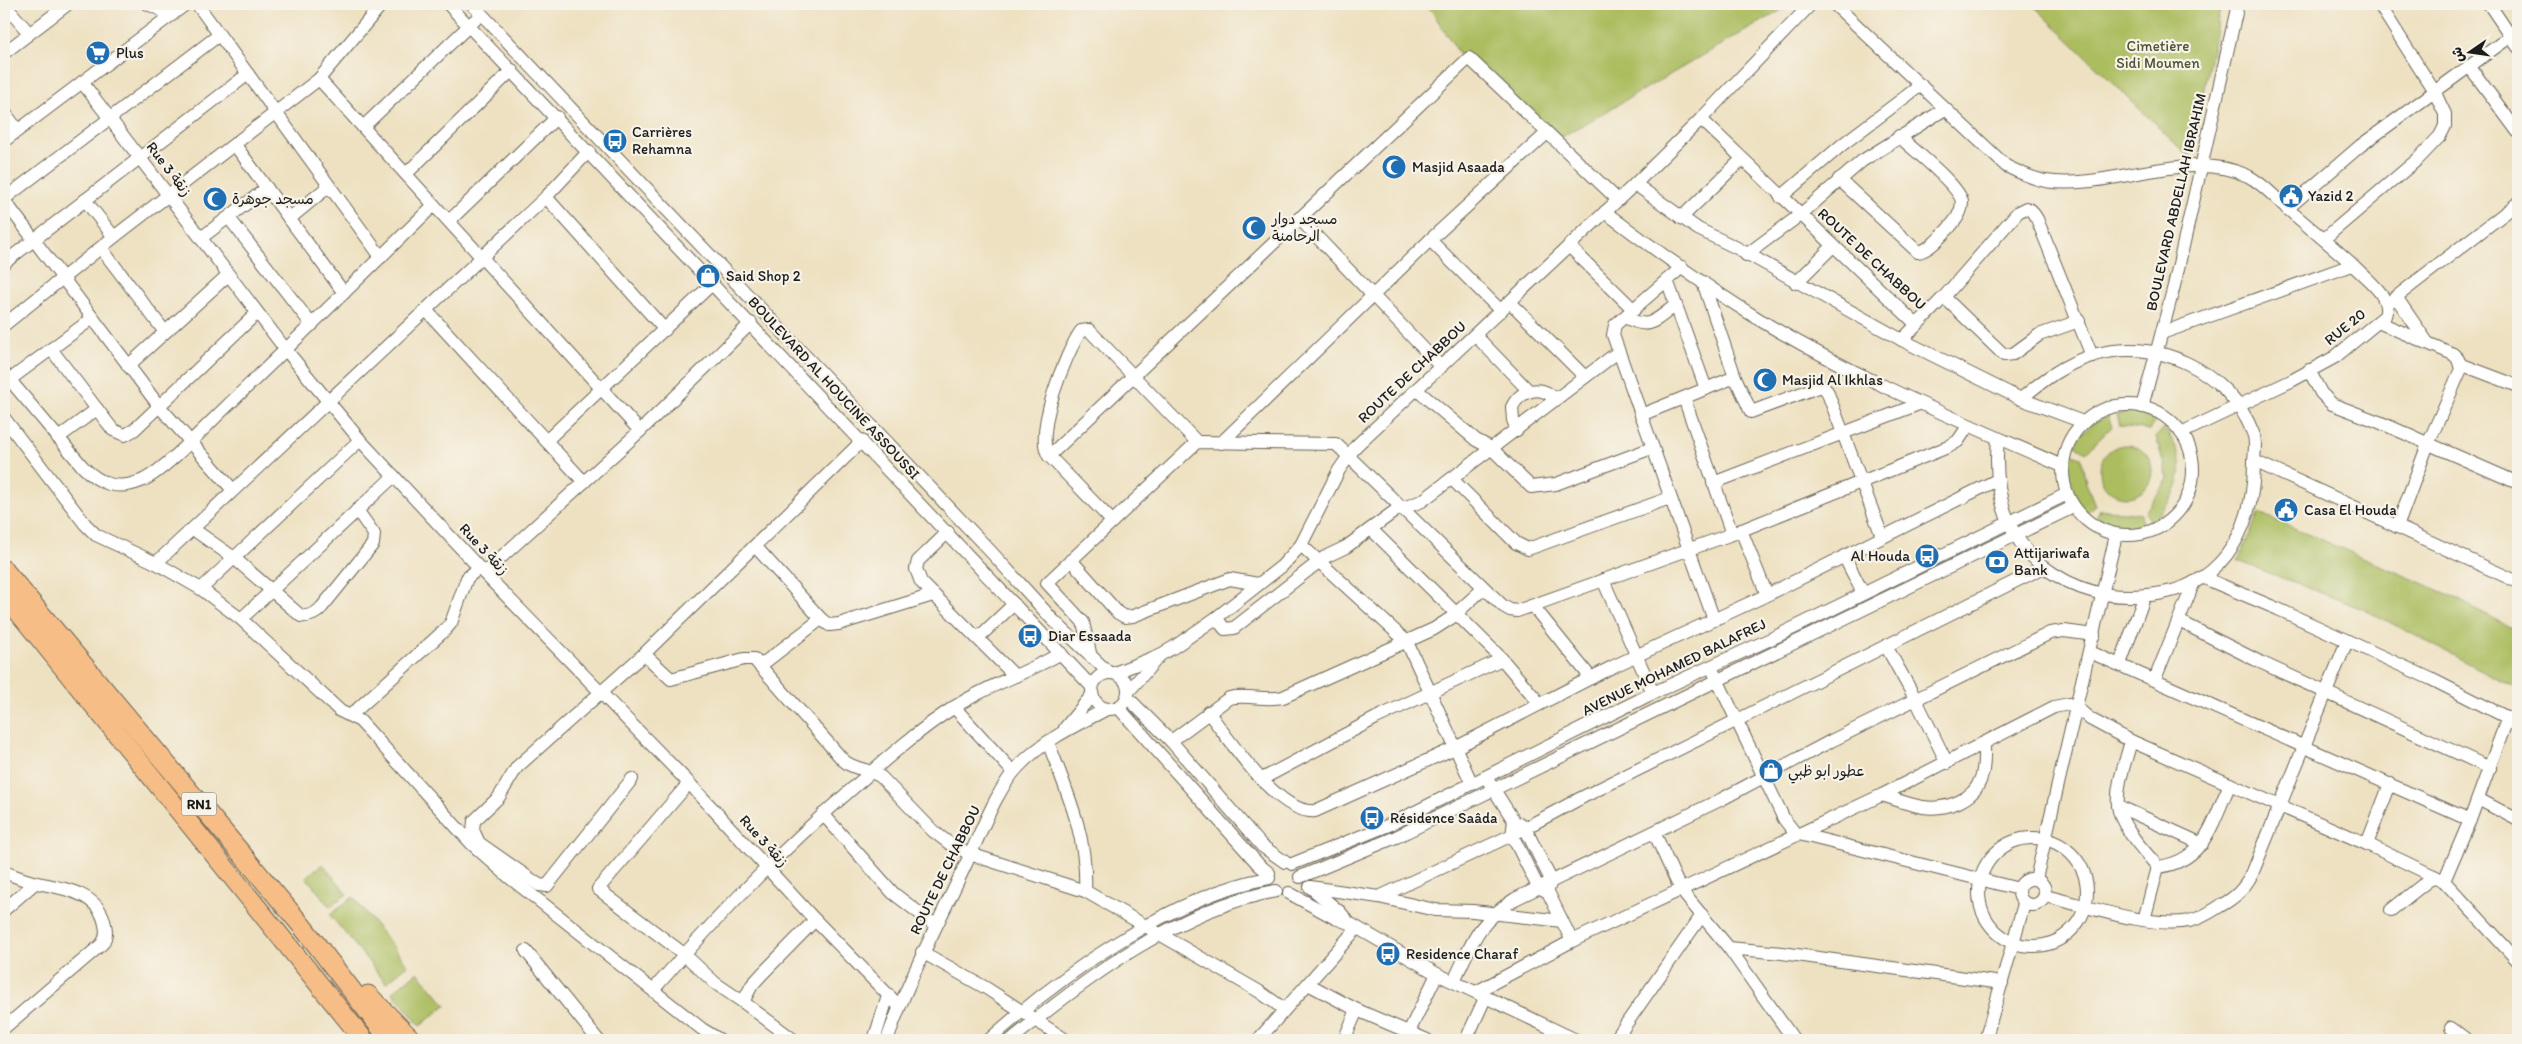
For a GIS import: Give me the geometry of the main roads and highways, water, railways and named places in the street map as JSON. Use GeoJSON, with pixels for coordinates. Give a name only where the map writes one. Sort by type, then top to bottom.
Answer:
{"type":"FeatureCollection","features":[{"type":"Feature","properties":{"kind":"highway"},"geometry":{"type":"LineString","coordinates":[[4,561],[13,599]]}},
{"type":"Feature","properties":{"kind":"highway","name":"RN1"},"geometry":{"type":"LineString","coordinates":[[4,570],[13,599],[363,1040]]}},
{"type":"Feature","properties":{"kind":"highway","name":"RN1"},"geometry":{"type":"LineString","coordinates":[[13,599],[302,926],[390,1040]]}},
{"type":"Feature","properties":{"kind":"highway"},"geometry":{"type":"LineString","coordinates":[[302,926],[412,1040]]}},
{"type":"Feature","properties":{"kind":"place","name":"Plus"},"geometry":{"type":"Point","coordinates":[98,53]}},
{"type":"Feature","properties":{"kind":"place","name":"Carrières Rehamna"},"geometry":{"type":"Point","coordinates":[615,141]}},
{"type":"Feature","properties":{"kind":"place","name":"Masjid Asaada"},"geometry":{"type":"Point","coordinates":[1394,167]}},
{"type":"Feature","properties":{"kind":"place","name":"Yazid 2"},"geometry":{"type":"Point","coordinates":[2291,196]}},
{"type":"Feature","properties":{"kind":"place","name":"مسجد جوهرة"},"geometry":{"type":"Point","coordinates":[215,199]}},
{"type":"Feature","properties":{"kind":"place","name":"مسجد دوار الرحامنة"},"geometry":{"type":"Point","coordinates":[1254,228]}},
{"type":"Feature","properties":{"kind":"place","name":"Said Shop 2"},"geometry":{"type":"Point","coordinates":[708,276]}},
{"type":"Feature","properties":{"kind":"place","name":"Masjid Al Ikhlas"},"geometry":{"type":"Point","coordinates":[1765,380]}},
{"type":"Feature","properties":{"kind":"place","name":"Casa El Houda"},"geometry":{"type":"Point","coordinates":[2286,510]}},
{"type":"Feature","properties":{"kind":"place","name":"Al Houda"},"geometry":{"type":"Point","coordinates":[1927,556]}},
{"type":"Feature","properties":{"kind":"place","name":"Attijariwafa Bank"},"geometry":{"type":"Point","coordinates":[1997,562]}},
{"type":"Feature","properties":{"kind":"place","name":"Diar Essaada"},"geometry":{"type":"Point","coordinates":[1030,636]}},
{"type":"Feature","properties":{"kind":"place","name":"عطور ابو ظبي"},"geometry":{"type":"Point","coordinates":[1771,771]}},
{"type":"Feature","properties":{"kind":"place","name":"Résidence Saâda"},"geometry":{"type":"Point","coordinates":[1372,818]}},
{"type":"Feature","properties":{"kind":"place","name":"Residence Charaf"},"geometry":{"type":"Point","coordinates":[1388,954]}},
{"type":"Feature","properties":{"kind":"park label","name":"Cimetière Sidi Moumen"},"geometry":{"type":"Point","coordinates":[2158,54]}}]}
